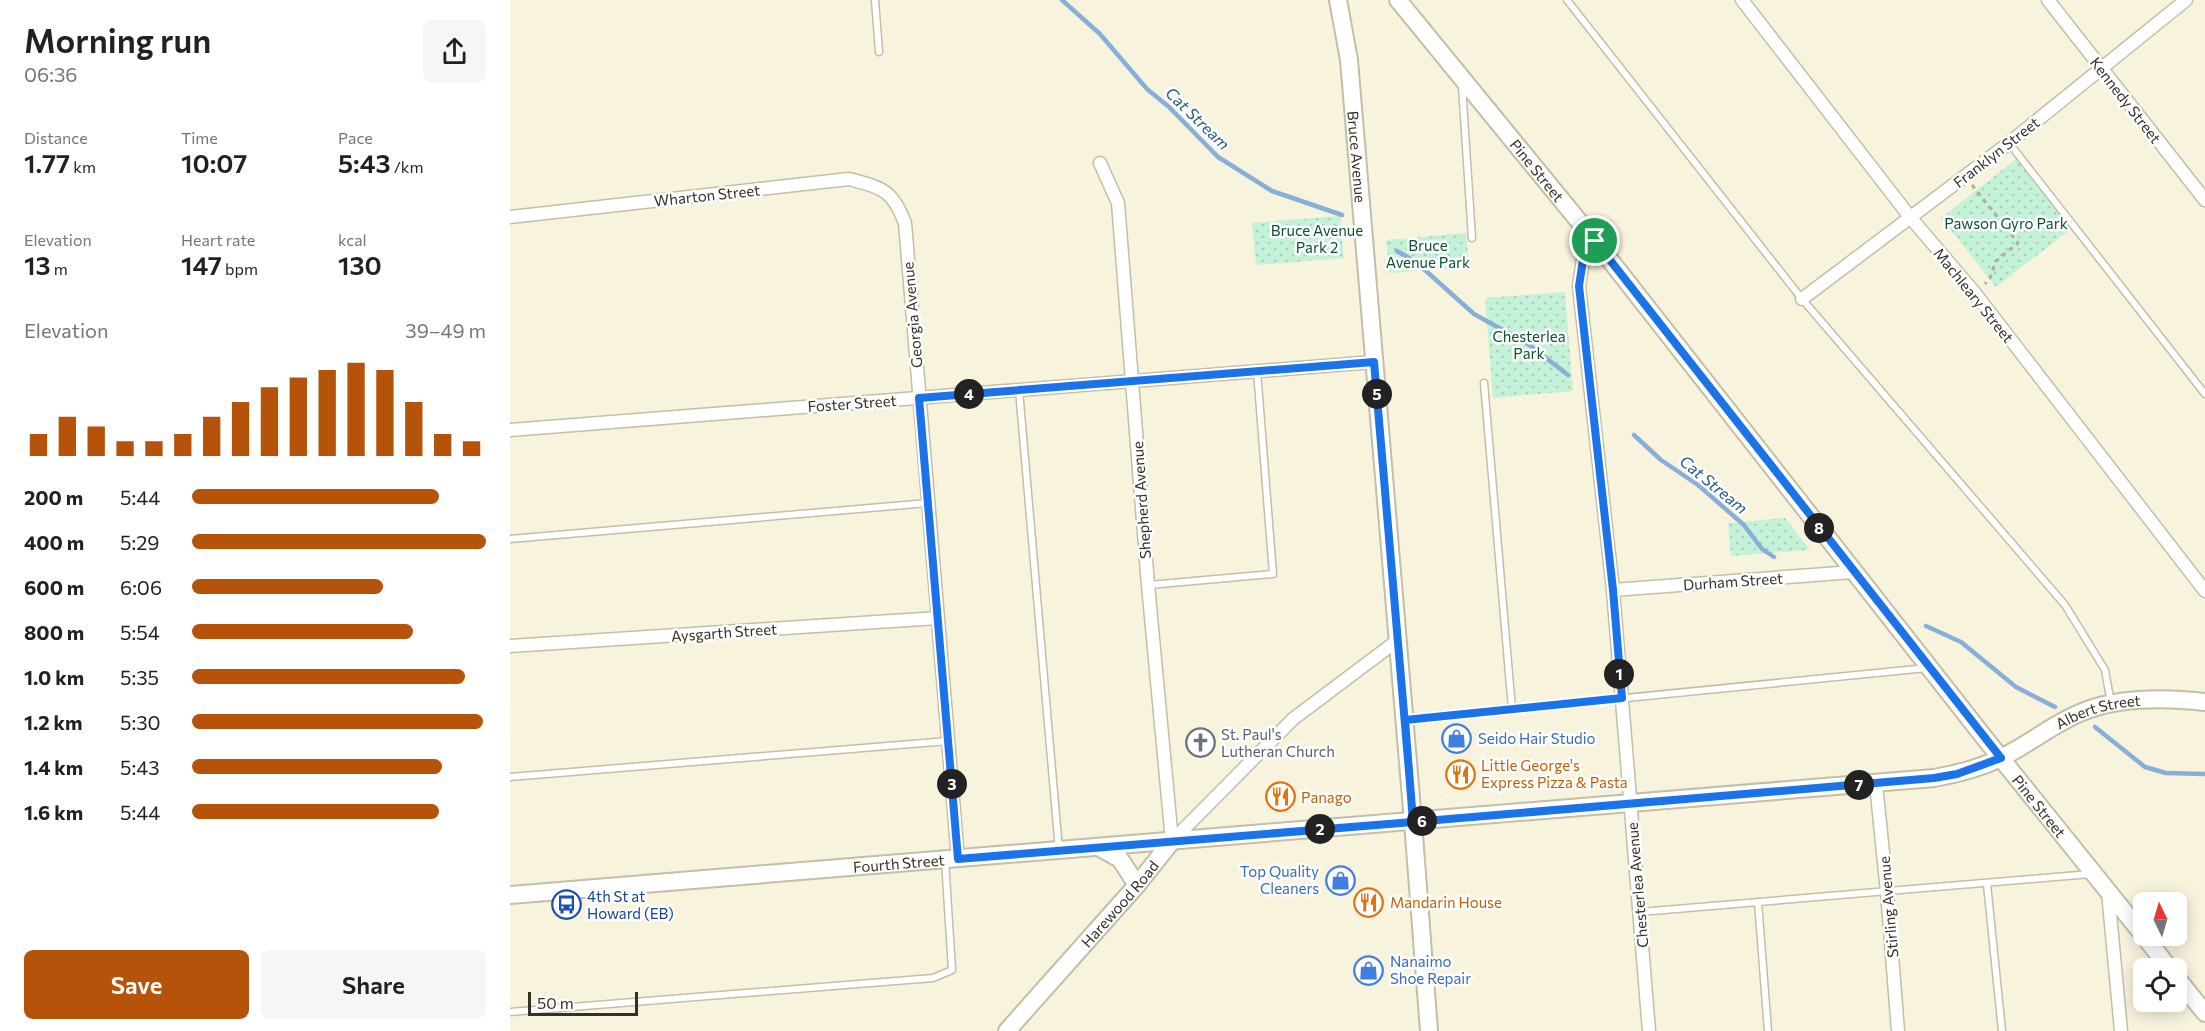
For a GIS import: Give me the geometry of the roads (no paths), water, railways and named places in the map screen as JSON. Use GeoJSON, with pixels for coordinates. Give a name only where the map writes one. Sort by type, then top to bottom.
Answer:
{"type":"FeatureCollection","features":[{"type":"Feature","properties":{"kind":"street","name":"Bruce Avenue"},"geometry":{"type":"LineString","coordinates":[[1338,0],[1349,60],[1429,1031]]}},
{"type":"Feature","properties":{"kind":"street","name":"Pine Street"},"geometry":{"type":"LineString","coordinates":[[1398,0],[1595,241],[1853,572],[2133,922]]}},
{"type":"Feature","properties":{"kind":"street","name":"Machleary Street"},"geometry":{"type":"LineString","coordinates":[[1742,0],[1910,217],[1974,292],[2205,591]]}},
{"type":"Feature","properties":{"kind":"street","name":"Kennedy Street"},"geometry":{"type":"LineString","coordinates":[[2048,0],[2205,200]]}},
{"type":"Feature","properties":{"kind":"street","name":"Franklyn Street"},"geometry":{"type":"LineString","coordinates":[[1802,299],[2009,143],[2186,0]]}},
{"type":"Feature","properties":{"kind":"street","name":"Shepherd Avenue"},"geometry":{"type":"LineString","coordinates":[[1100,163],[1118,204],[1148,585],[1172,841]]}},
{"type":"Feature","properties":{"kind":"street","name":"Wharton Street"},"geometry":{"type":"LineString","coordinates":[[510,217],[849,179],[880,188],[897,202]]}},
{"type":"Feature","properties":{"kind":"street","name":"Georgia Avenue"},"geometry":{"type":"LineString","coordinates":[[897,202],[905,223],[938,618],[948,741],[951,860]]}},
{"type":"Feature","properties":{"kind":"street","name":"Chesterlea Avenue"},"geometry":{"type":"LineString","coordinates":[[1595,241],[1583,260],[1579,286],[1613,590],[1649,1031]]}},
{"type":"Feature","properties":{"kind":"street","name":"Foster Street"},"geometry":{"type":"LineString","coordinates":[[510,430],[1374,362]]}},
{"type":"Feature","properties":{"kind":"street","name":"Durham Street"},"geometry":{"type":"LineString","coordinates":[[1613,590],[1853,572]]}},
{"type":"Feature","properties":{"kind":"street","name":"Aysgarth Street"},"geometry":{"type":"LineString","coordinates":[[510,646],[938,618]]}},
{"type":"Feature","properties":{"kind":"street","name":"Harewood Road"},"geometry":{"type":"LineString","coordinates":[[1007,1031],[1137,885],[1172,841],[1293,719],[1398,640]]}},
{"type":"Feature","properties":{"kind":"street","name":"Albert Street"},"geometry":{"type":"LineString","coordinates":[[2001,758],[2066,720],[2111,703],[2180,700],[2205,702]]}},
{"type":"Feature","properties":{"kind":"street","name":"Fourth Street"},"geometry":{"type":"LineString","coordinates":[[510,895],[1876,784],[1957,774],[2001,758]]}},
{"type":"Feature","properties":{"kind":"street","name":"Stirling Avenue"},"geometry":{"type":"LineString","coordinates":[[1876,784],[1898,1031]]}},
{"type":"Feature","properties":{"kind":"street"},"geometry":{"type":"LineString","coordinates":[[1098,847],[1120,859],[1137,885]]}},
{"type":"Feature","properties":{"kind":"street"},"geometry":{"type":"LineString","coordinates":[[2108,891],[2121,1031]]}},
{"type":"Feature","properties":{"kind":"street","name":"Pine Street"},"geometry":{"type":"LineString","coordinates":[[2152,946],[2161,958]]}},
{"type":"Feature","properties":{"kind":"street"},"geometry":{"type":"LineString","coordinates":[[2187,991],[2205,1013]]}},
{"type":"Feature","properties":{"kind":"lane"},"geometry":{"type":"LineString","coordinates":[[875,0],[879,52]]}},
{"type":"Feature","properties":{"kind":"lane"},"geometry":{"type":"LineString","coordinates":[[1567,0],[1802,299],[2065,605],[2105,670],[2111,703]]}},
{"type":"Feature","properties":{"kind":"lane"},"geometry":{"type":"LineString","coordinates":[[1461,77],[1472,238]]}},
{"type":"Feature","properties":{"kind":"lane"},"geometry":{"type":"LineString","coordinates":[[2009,143],[2205,394]]}},
{"type":"Feature","properties":{"kind":"lane"},"geometry":{"type":"LineString","coordinates":[[1148,585],[1273,574],[1257,371]]}},
{"type":"Feature","properties":{"kind":"lane"},"geometry":{"type":"LineString","coordinates":[[1484,383],[1512,709]]}},
{"type":"Feature","properties":{"kind":"lane"},"geometry":{"type":"LineString","coordinates":[[1019,390],[1059,851]]}},
{"type":"Feature","properties":{"kind":"lane"},"geometry":{"type":"LineString","coordinates":[[510,539],[928,503]]}},
{"type":"Feature","properties":{"kind":"lane"},"geometry":{"type":"LineString","coordinates":[[1405,720],[1930,668]]}},
{"type":"Feature","properties":{"kind":"lane"},"geometry":{"type":"LineString","coordinates":[[510,777],[948,741]]}},
{"type":"Feature","properties":{"kind":"lane"},"geometry":{"type":"LineString","coordinates":[[510,1012],[933,978],[952,970],[951,860]]}},
{"type":"Feature","properties":{"kind":"lane"},"geometry":{"type":"LineString","coordinates":[[1639,912],[1987,884],[2094,873]]}},
{"type":"Feature","properties":{"kind":"lane"},"geometry":{"type":"LineString","coordinates":[[1987,884],[2002,1031]]}},
{"type":"Feature","properties":{"kind":"lane"},"geometry":{"type":"LineString","coordinates":[[1758,902],[1768,1031]]}},
{"type":"Feature","properties":{"kind":"waterway","name":"Cat Stream"},"geometry":{"type":"LineString","coordinates":[[1062,0],[1100,34],[1147,89],[1169,107],[1218,157],[1272,191],[1342,215]]}},
{"type":"Feature","properties":{"kind":"waterway","name":"Cat Stream"},"geometry":{"type":"LineString","coordinates":[[1397,251],[1416,262],[1474,314],[1528,344],[1568,375]]}},
{"type":"Feature","properties":{"kind":"waterway","name":"Cat Stream"},"geometry":{"type":"LineString","coordinates":[[1634,435],[1661,460],[1698,485],[1744,525],[1762,549],[1774,557]]}},
{"type":"Feature","properties":{"kind":"waterway","name":"Cat Stream"},"geometry":{"type":"LineString","coordinates":[[1926,626],[1961,642],[2016,687],[2055,707]]}},
{"type":"Feature","properties":{"kind":"waterway","name":"Cat Stream"},"geometry":{"type":"LineString","coordinates":[[2095,727],[2145,767],[2166,773],[2205,774]]}},
{"type":"Feature","properties":{"kind":"place","name":"Seido Hair Studio"},"geometry":{"type":"Point","coordinates":[1457,738]}},
{"type":"Feature","properties":{"kind":"place","name":"St. Paul's Lutheran Church"},"geometry":{"type":"Point","coordinates":[1200,743]}},
{"type":"Feature","properties":{"kind":"place","name":"Little George's Express Pizza & Pasta"},"geometry":{"type":"Point","coordinates":[1460,774]}},
{"type":"Feature","properties":{"kind":"place","name":"Panago"},"geometry":{"type":"Point","coordinates":[1280,797]}},
{"type":"Feature","properties":{"kind":"place","name":"Top Quality Cleaners"},"geometry":{"type":"Point","coordinates":[1340,880]}},
{"type":"Feature","properties":{"kind":"place","name":"Mandarin House"},"geometry":{"type":"Point","coordinates":[1369,902]}},
{"type":"Feature","properties":{"kind":"place","name":"4th St at Howard (EB)"},"geometry":{"type":"Point","coordinates":[566,905]}},
{"type":"Feature","properties":{"kind":"place","name":"Nanaimo Shoe Repair"},"geometry":{"type":"Point","coordinates":[1369,970]}},
{"type":"Feature","properties":{"kind":"park label","name":"Pawson Gyro Park"},"geometry":{"type":"Point","coordinates":[2006,223]}},
{"type":"Feature","properties":{"kind":"park label","name":"Bruce Avenue Park 2"},"geometry":{"type":"Point","coordinates":[1317,238]}},
{"type":"Feature","properties":{"kind":"park label","name":"Bruce Avenue Park"},"geometry":{"type":"Point","coordinates":[1428,254]}},
{"type":"Feature","properties":{"kind":"park label","name":"Chesterlea Park"},"geometry":{"type":"Point","coordinates":[1529,344]}}]}
